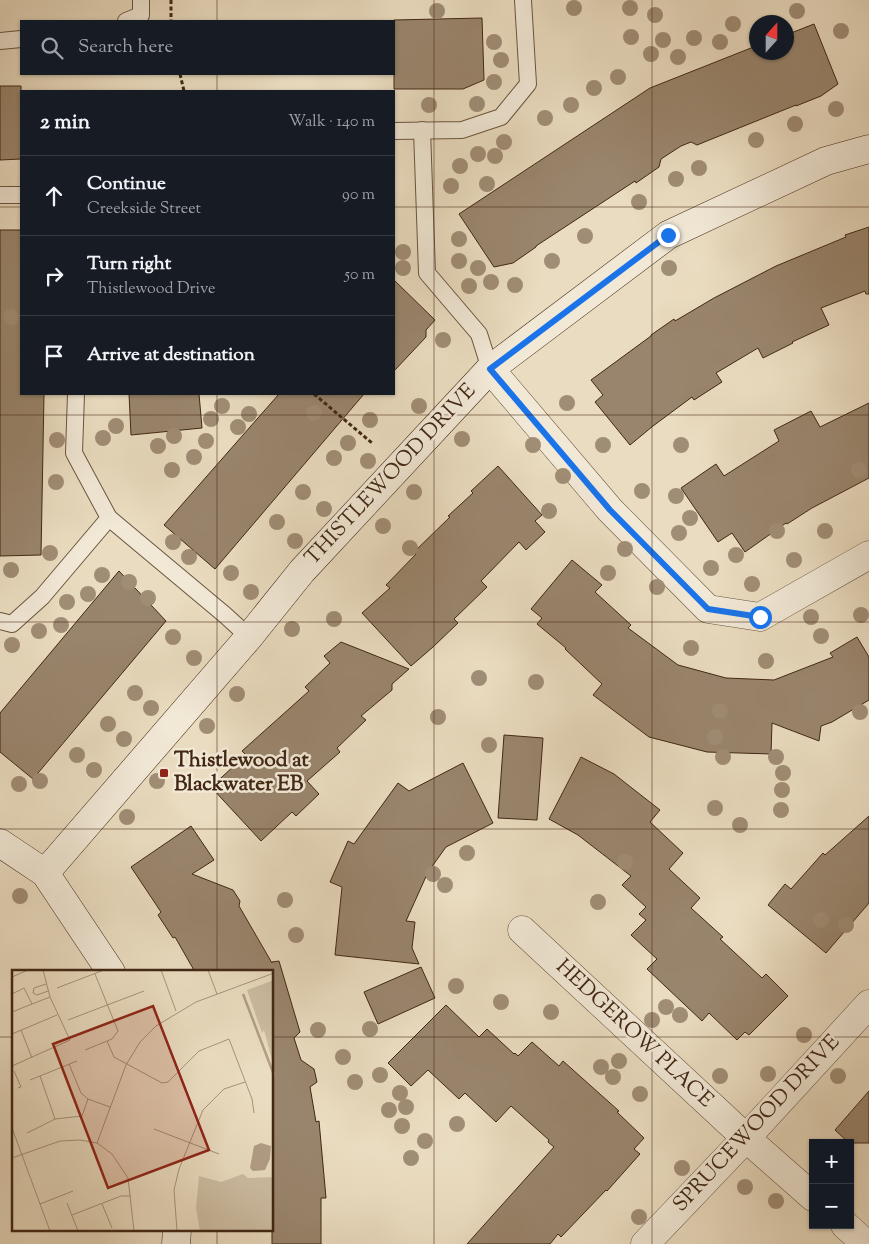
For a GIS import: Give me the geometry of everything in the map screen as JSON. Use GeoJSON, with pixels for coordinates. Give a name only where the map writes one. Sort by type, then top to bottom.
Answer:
{"type":"FeatureCollection","features":[{"type":"Feature","properties":{"kind":"street","name":"THISTLEWOOD DRIVE"},"geometry":{"type":"LineString","coordinates":[[45,873],[249,637],[302,571],[490,369],[668,235],[826,161],[869,149]]}},
{"type":"Feature","properties":{"kind":"street"},"geometry":{"type":"LineString","coordinates":[[490,369],[610,510],[708,609],[760,617],[869,555]]}},
{"type":"Feature","properties":{"kind":"street"},"geometry":{"type":"LineString","coordinates":[[0,843],[45,873],[110,970]]}},
{"type":"Feature","properties":{"kind":"street","name":"HEDGEROW PLACE"},"geometry":{"type":"LineString","coordinates":[[522,930],[746,1138],[809,1193]]}},
{"type":"Feature","properties":{"kind":"street","name":"SPRUCEWOOD DRIVE"},"geometry":{"type":"LineString","coordinates":[[645,1244],[746,1138],[869,1004]]}},
{"type":"Feature","properties":{"kind":"street"},"geometry":{"type":"LineString","coordinates":[[849,1229],[866,1244]]}},
{"type":"Feature","properties":{"kind":"lane"},"geometry":{"type":"LineString","coordinates":[[129,20],[141,16],[141,0]]}},
{"type":"Feature","properties":{"kind":"lane"},"geometry":{"type":"LineString","coordinates":[[395,130],[462,130],[501,117],[528,84],[523,0]]}},
{"type":"Feature","properties":{"kind":"lane"},"geometry":{"type":"LineString","coordinates":[[0,41],[20,40]]}},
{"type":"Feature","properties":{"kind":"lane"},"geometry":{"type":"LineString","coordinates":[[422,130],[427,273],[479,334],[490,369]]}},
{"type":"Feature","properties":{"kind":"lane"},"geometry":{"type":"LineString","coordinates":[[0,195],[20,195]]}},
{"type":"Feature","properties":{"kind":"lane"},"geometry":{"type":"LineString","coordinates":[[76,395],[74,453],[109,518],[249,637]]}},
{"type":"Feature","properties":{"kind":"lane"},"geometry":{"type":"LineString","coordinates":[[0,621],[12,624],[42,596],[109,518]]}},
{"type":"Feature","properties":{"kind":"path"},"geometry":{"type":"LineString","coordinates":[[171,0],[171,20]]}},
{"type":"Feature","properties":{"kind":"path"},"geometry":{"type":"LineString","coordinates":[[180,75],[184,90]]}},
{"type":"Feature","properties":{"kind":"path"},"geometry":{"type":"LineString","coordinates":[[315,395],[372,443]]}},
{"type":"Feature","properties":{"kind":"building"},"geometry":{"type":"Polygon","coordinates":[[[482,18],[484,80],[463,89],[394,89],[394,20],[482,18]]]}},
{"type":"Feature","properties":{"kind":"building"},"geometry":{"type":"Polygon","coordinates":[[[814,24],[838,84],[821,96],[697,145],[691,142],[681,146],[661,159],[659,167],[536,246],[513,263],[494,267],[459,214],[650,88],[749,49],[749,60],[794,60],[794,32],[814,24]]]}},
{"type":"Feature","properties":{"kind":"building"},"geometry":{"type":"Polygon","coordinates":[[[0,86],[21,86],[20,159],[0,160],[0,86]]]}},
{"type":"Feature","properties":{"kind":"building"},"geometry":{"type":"Polygon","coordinates":[[[869,227],[869,294],[866,294],[865,291],[821,308],[829,325],[763,358],[758,348],[716,373],[722,382],[694,400],[692,397],[630,445],[595,402],[603,395],[591,380],[674,319],[675,321],[714,298],[776,266],[846,237],[845,235],[869,227]]]}},
{"type":"Feature","properties":{"kind":"building"},"geometry":{"type":"Polygon","coordinates":[[[0,230],[20,230],[20,395],[44,395],[41,555],[0,556],[0,230]]]}},
{"type":"Feature","properties":{"kind":"building"},"geometry":{"type":"Polygon","coordinates":[[[395,281],[435,320],[426,330],[426,337],[395,370],[395,281]]]}},
{"type":"Feature","properties":{"kind":"building"},"geometry":{"type":"Polygon","coordinates":[[[129,395],[199,395],[202,428],[131,435],[129,395]]]}},
{"type":"Feature","properties":{"kind":"building"},"geometry":{"type":"Polygon","coordinates":[[[278,395],[363,395],[215,569],[164,525],[278,395]]]}},
{"type":"Feature","properties":{"kind":"building"},"geometry":{"type":"Polygon","coordinates":[[[869,403],[869,478],[786,523],[745,552],[732,533],[718,542],[681,488],[716,464],[724,476],[779,441],[774,430],[811,411],[820,427],[869,403]]]}},
{"type":"Feature","properties":{"kind":"building"},"geometry":{"type":"Polygon","coordinates":[[[498,466],[542,515],[535,521],[545,532],[526,550],[519,542],[481,581],[487,587],[454,619],[458,623],[411,666],[362,613],[390,588],[386,585],[416,554],[414,552],[473,493],[471,491],[498,466]]]}},
{"type":"Feature","properties":{"kind":"building"},"geometry":{"type":"Polygon","coordinates":[[[572,560],[602,585],[595,592],[631,625],[628,628],[678,665],[726,678],[774,680],[833,657],[830,653],[857,637],[869,657],[869,700],[832,722],[821,726],[819,741],[772,723],[771,754],[707,752],[649,737],[593,695],[602,684],[566,648],[537,624],[542,618],[531,609],[572,560]]]}},
{"type":"Feature","properties":{"kind":"building"},"geometry":{"type":"Polygon","coordinates":[[[119,571],[166,621],[33,779],[0,752],[0,713],[119,571]]]}},
{"type":"Feature","properties":{"kind":"building"},"geometry":{"type":"Polygon","coordinates":[[[341,642],[409,669],[392,684],[392,690],[361,716],[366,720],[337,748],[340,752],[307,781],[319,794],[296,816],[292,812],[261,841],[211,787],[246,755],[242,751],[309,691],[305,687],[330,663],[324,656],[341,642]]]}},
{"type":"Feature","properties":{"kind":"building"},"geometry":{"type":"Polygon","coordinates":[[[504,735],[543,738],[537,820],[498,818],[504,735]]]}},
{"type":"Feature","properties":{"kind":"building"},"geometry":{"type":"Polygon","coordinates":[[[581,757],[614,774],[660,810],[650,822],[683,853],[669,869],[700,898],[691,908],[723,937],[720,939],[762,978],[766,974],[788,996],[749,1035],[745,1032],[737,1040],[709,1013],[702,1021],[647,969],[657,959],[631,935],[646,920],[639,914],[646,907],[622,885],[631,876],[578,835],[549,819],[581,757]]]}},
{"type":"Feature","properties":{"kind":"building"},"geometry":{"type":"Polygon","coordinates":[[[463,763],[493,823],[446,847],[428,872],[406,921],[415,922],[412,948],[419,964],[335,955],[342,887],[330,882],[348,841],[354,844],[398,783],[409,791],[463,763]]]}},
{"type":"Feature","properties":{"kind":"building"},"geometry":{"type":"Polygon","coordinates":[[[869,816],[869,903],[826,953],[768,905],[785,884],[791,889],[823,853],[825,855],[869,816]]]}},
{"type":"Feature","properties":{"kind":"building"},"geometry":{"type":"Polygon","coordinates":[[[191,826],[214,860],[192,874],[233,890],[240,901],[239,906],[272,963],[279,961],[300,1032],[294,1038],[301,1060],[314,1069],[317,1082],[310,1087],[316,1122],[319,1121],[326,1198],[321,1198],[321,1244],[272,1244],[272,1232],[274,1232],[274,970],[194,970],[175,937],[173,938],[158,915],[161,912],[131,867],[191,826]]]}},
{"type":"Feature","properties":{"kind":"building"},"geometry":{"type":"Polygon","coordinates":[[[421,967],[435,998],[378,1024],[364,992],[421,967]]]}},
{"type":"Feature","properties":{"kind":"building"},"geometry":{"type":"Polygon","coordinates":[[[446,1005],[479,1037],[487,1029],[518,1056],[532,1042],[559,1066],[563,1061],[619,1111],[617,1112],[644,1138],[634,1149],[640,1154],[607,1191],[561,1237],[558,1234],[550,1244],[467,1244],[554,1147],[548,1142],[549,1140],[511,1106],[496,1122],[465,1093],[459,1099],[428,1070],[411,1086],[388,1063],[446,1005]]]}},
{"type":"Feature","properties":{"kind":"building"},"geometry":{"type":"Polygon","coordinates":[[[869,1091],[869,1143],[854,1143],[854,1139],[845,1139],[835,1130],[869,1091]]]}},
{"type":"Feature","properties":{"kind":"place","name":"Thistlewood at Blackwater EB"},"geometry":{"type":"Point","coordinates":[164,773]}},
{"type":"Feature","properties":{"kind":"route"},"geometry":{"type":"LineString","coordinates":[[668,235],[490,369],[610,510],[708,609],[760,617]]}}]}
